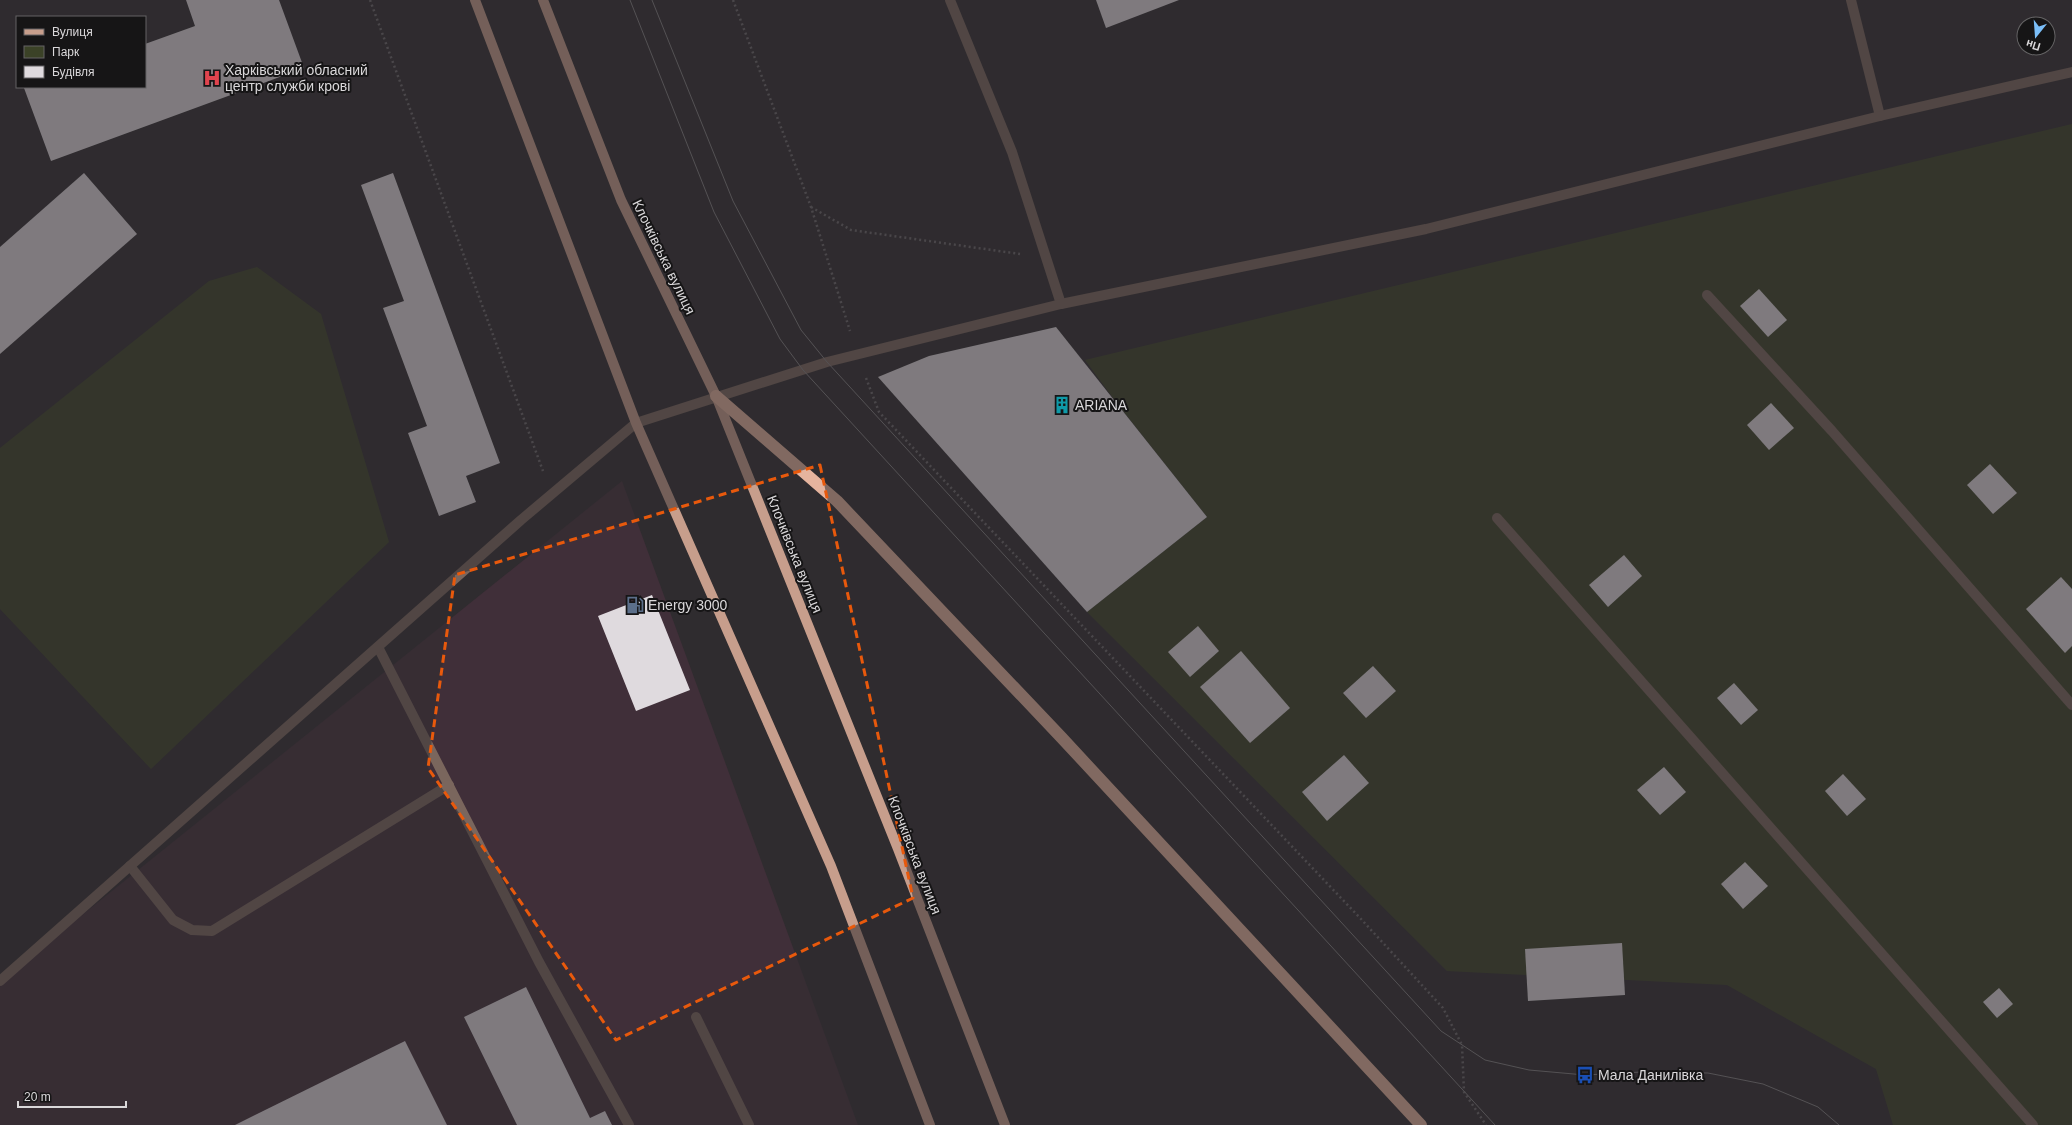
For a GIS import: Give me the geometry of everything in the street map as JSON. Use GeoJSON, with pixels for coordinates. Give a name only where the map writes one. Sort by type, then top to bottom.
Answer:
{"type":"FeatureCollection","features":[{"type":"Feature","properties":{"kind":"highway"},"geometry":{"type":"LineString","coordinates":[[716,396],[837,501],[1056,731],[1421,1125]]}},
{"type":"Feature","properties":{"kind":"main road"},"geometry":{"type":"LineString","coordinates":[[475,0],[636,422],[831,866],[930,1125]]}},
{"type":"Feature","properties":{"kind":"main road","name":"Клочківська вулиця"},"geometry":{"type":"LineString","coordinates":[[543,0],[621,200],[716,396],[901,856],[1005,1125]]}},
{"type":"Feature","properties":{"kind":"street"},"geometry":{"type":"LineString","coordinates":[[950,0],[1012,152],[1061,304]]}},
{"type":"Feature","properties":{"kind":"street"},"geometry":{"type":"LineString","coordinates":[[1851,0],[1880,116]]}},
{"type":"Feature","properties":{"kind":"street"},"geometry":{"type":"LineString","coordinates":[[0,980],[552,494],[636,422],[827,362],[1061,304],[1426,229],[1880,116],[2072,72]]}},
{"type":"Feature","properties":{"kind":"street"},"geometry":{"type":"LineString","coordinates":[[1707,295],[1832,431],[2072,705]]}},
{"type":"Feature","properties":{"kind":"street"},"geometry":{"type":"LineString","coordinates":[[1497,518],[2033,1125]]}},
{"type":"Feature","properties":{"kind":"street"},"geometry":{"type":"LineString","coordinates":[[378,647],[539,962],[629,1125]]}},
{"type":"Feature","properties":{"kind":"street"},"geometry":{"type":"LineString","coordinates":[[130,866],[173,920],[192,930],[212,932],[449,785]]}},
{"type":"Feature","properties":{"kind":"street"},"geometry":{"type":"LineString","coordinates":[[696,1017],[749,1125]]}},
{"type":"Feature","properties":{"kind":"path"},"geometry":{"type":"LineString","coordinates":[[370,0],[552,494]]}},
{"type":"Feature","properties":{"kind":"path"},"geometry":{"type":"LineString","coordinates":[[733,0],[811,206],[858,355],[879,412],[1361,919],[1443,1008],[1462,1045],[1464,1092],[1486,1125]]}},
{"type":"Feature","properties":{"kind":"path"},"geometry":{"type":"LineString","coordinates":[[811,206],[851,230],[1046,258]]}},
{"type":"Feature","properties":{"kind":"highlighted area"},"geometry":{"type":"Polygon","coordinates":[[[820,465],[913,898],[616,1040],[428,768],[455,575],[820,465]]]}},
{"type":"Feature","properties":{"kind":"shaded area"},"geometry":{"type":"Polygon","coordinates":[[[622,481],[858,1125],[0,1125],[0,981],[622,481]]]}},
{"type":"Feature","properties":{"kind":"green space"},"geometry":{"type":"Polygon","coordinates":[[[2072,124],[2072,1125],[1893,1125],[1876,1069],[1727,985],[1447,971],[1087,612],[1207,517],[1116,402],[1085,360],[2072,124]]]}},
{"type":"Feature","properties":{"kind":"green space"},"geometry":{"type":"Polygon","coordinates":[[[257,267],[321,314],[389,542],[151,769],[0,609],[0,448],[209,281],[257,267]]]}},
{"type":"Feature","properties":{"kind":"building","name":"Харківський обласний центр служби крові"},"geometry":{"type":"Polygon","coordinates":[[[186,0],[279,0],[304,68],[51,161],[24,88],[146,88],[146,44],[195,26],[186,0]]]}},
{"type":"Feature","properties":{"kind":"building"},"geometry":{"type":"Polygon","coordinates":[[[1096,0],[1179,0],[1106,28],[1096,0]]]}},
{"type":"Feature","properties":{"kind":"building"},"geometry":{"type":"Polygon","coordinates":[[[84,173],[137,234],[0,354],[0,247],[84,173]]]}},
{"type":"Feature","properties":{"kind":"building"},"geometry":{"type":"Polygon","coordinates":[[[393,173],[500,463],[466,476],[476,502],[439,516],[408,433],[427,426],[383,308],[404,301],[361,185],[393,173]]]}},
{"type":"Feature","properties":{"kind":"building"},"geometry":{"type":"Polygon","coordinates":[[[1759,289],[1787,320],[1768,337],[1740,306],[1759,289]]]}},
{"type":"Feature","properties":{"kind":"building"},"geometry":{"type":"Polygon","coordinates":[[[1056,327],[1207,517],[1087,612],[878,377],[929,356],[1056,327]]]}},
{"type":"Feature","properties":{"kind":"building"},"geometry":{"type":"Polygon","coordinates":[[[1771,403],[1794,428],[1769,450],[1747,425],[1771,403]]]}},
{"type":"Feature","properties":{"kind":"building"},"geometry":{"type":"Polygon","coordinates":[[[1990,464],[2017,493],[1993,514],[1967,485],[1990,464]]]}},
{"type":"Feature","properties":{"kind":"building"},"geometry":{"type":"Polygon","coordinates":[[[1624,555],[1642,576],[1608,607],[1589,585],[1624,555]]]}},
{"type":"Feature","properties":{"kind":"building"},"geometry":{"type":"Polygon","coordinates":[[[2061,577],[2072,589],[2072,646],[2065,653],[2026,609],[2061,577]]]}},
{"type":"Feature","properties":{"kind":"building"},"geometry":{"type":"Polygon","coordinates":[[[652,595],[690,690],[636,711],[598,616],[652,595]]]}},
{"type":"Feature","properties":{"kind":"building"},"geometry":{"type":"Polygon","coordinates":[[[1198,626],[1219,651],[1190,677],[1168,652],[1198,626]]]}},
{"type":"Feature","properties":{"kind":"building"},"geometry":{"type":"Polygon","coordinates":[[[1241,651],[1290,708],[1250,743],[1200,687],[1241,651]]]}},
{"type":"Feature","properties":{"kind":"building"},"geometry":{"type":"Polygon","coordinates":[[[1373,666],[1396,691],[1366,718],[1343,693],[1373,666]]]}},
{"type":"Feature","properties":{"kind":"building"},"geometry":{"type":"Polygon","coordinates":[[[1734,683],[1758,710],[1741,725],[1717,698],[1734,683]]]}},
{"type":"Feature","properties":{"kind":"building"},"geometry":{"type":"Polygon","coordinates":[[[1344,755],[1369,783],[1327,821],[1302,792],[1344,755]]]}},
{"type":"Feature","properties":{"kind":"building"},"geometry":{"type":"Polygon","coordinates":[[[1664,767],[1686,792],[1660,815],[1637,790],[1664,767]]]}},
{"type":"Feature","properties":{"kind":"building"},"geometry":{"type":"Polygon","coordinates":[[[1843,774],[1866,799],[1847,816],[1825,791],[1843,774]]]}},
{"type":"Feature","properties":{"kind":"building"},"geometry":{"type":"Polygon","coordinates":[[[1745,862],[1768,886],[1743,909],[1721,884],[1745,862]]]}},
{"type":"Feature","properties":{"kind":"building"},"geometry":{"type":"Polygon","coordinates":[[[1622,943],[1625,995],[1528,1001],[1525,949],[1622,943]]]}},
{"type":"Feature","properties":{"kind":"building"},"geometry":{"type":"Polygon","coordinates":[[[526,987],[590,1118],[605,1111],[612,1125],[517,1125],[464,1017],[526,987]]]}},
{"type":"Feature","properties":{"kind":"building"},"geometry":{"type":"Polygon","coordinates":[[[1999,988],[2013,1004],[1997,1018],[1983,1002],[1999,988]]]}},
{"type":"Feature","properties":{"kind":"building"},"geometry":{"type":"Polygon","coordinates":[[[405,1041],[447,1125],[235,1125],[405,1041]]]}},
{"type":"Feature","properties":{"kind":"tram line"},"geometry":{"type":"LineString","coordinates":[[630,0],[714,212],[780,339],[803,370],[1495,1125]]}},
{"type":"Feature","properties":{"kind":"tram line"},"geometry":{"type":"LineString","coordinates":[[652,0],[733,201],[801,330],[827,362],[1441,1031],[1485,1060],[1529,1070],[1585,1075],[1642,1072],[1708,1073],[1763,1084],[1818,1107],[1839,1125]]}},
{"type":"Feature","properties":{"kind":"place","name":"Харківський обласний центр служби крові"},"geometry":{"type":"Point","coordinates":[212,78]}},
{"type":"Feature","properties":{"kind":"place","name":"ARIANA"},"geometry":{"type":"Point","coordinates":[1062,405]}},
{"type":"Feature","properties":{"kind":"place","name":"Energy 3000"},"geometry":{"type":"Point","coordinates":[635,605]}},
{"type":"Feature","properties":{"kind":"place","name":"Мала Данилівка"},"geometry":{"type":"Point","coordinates":[1585,1075]}}]}
